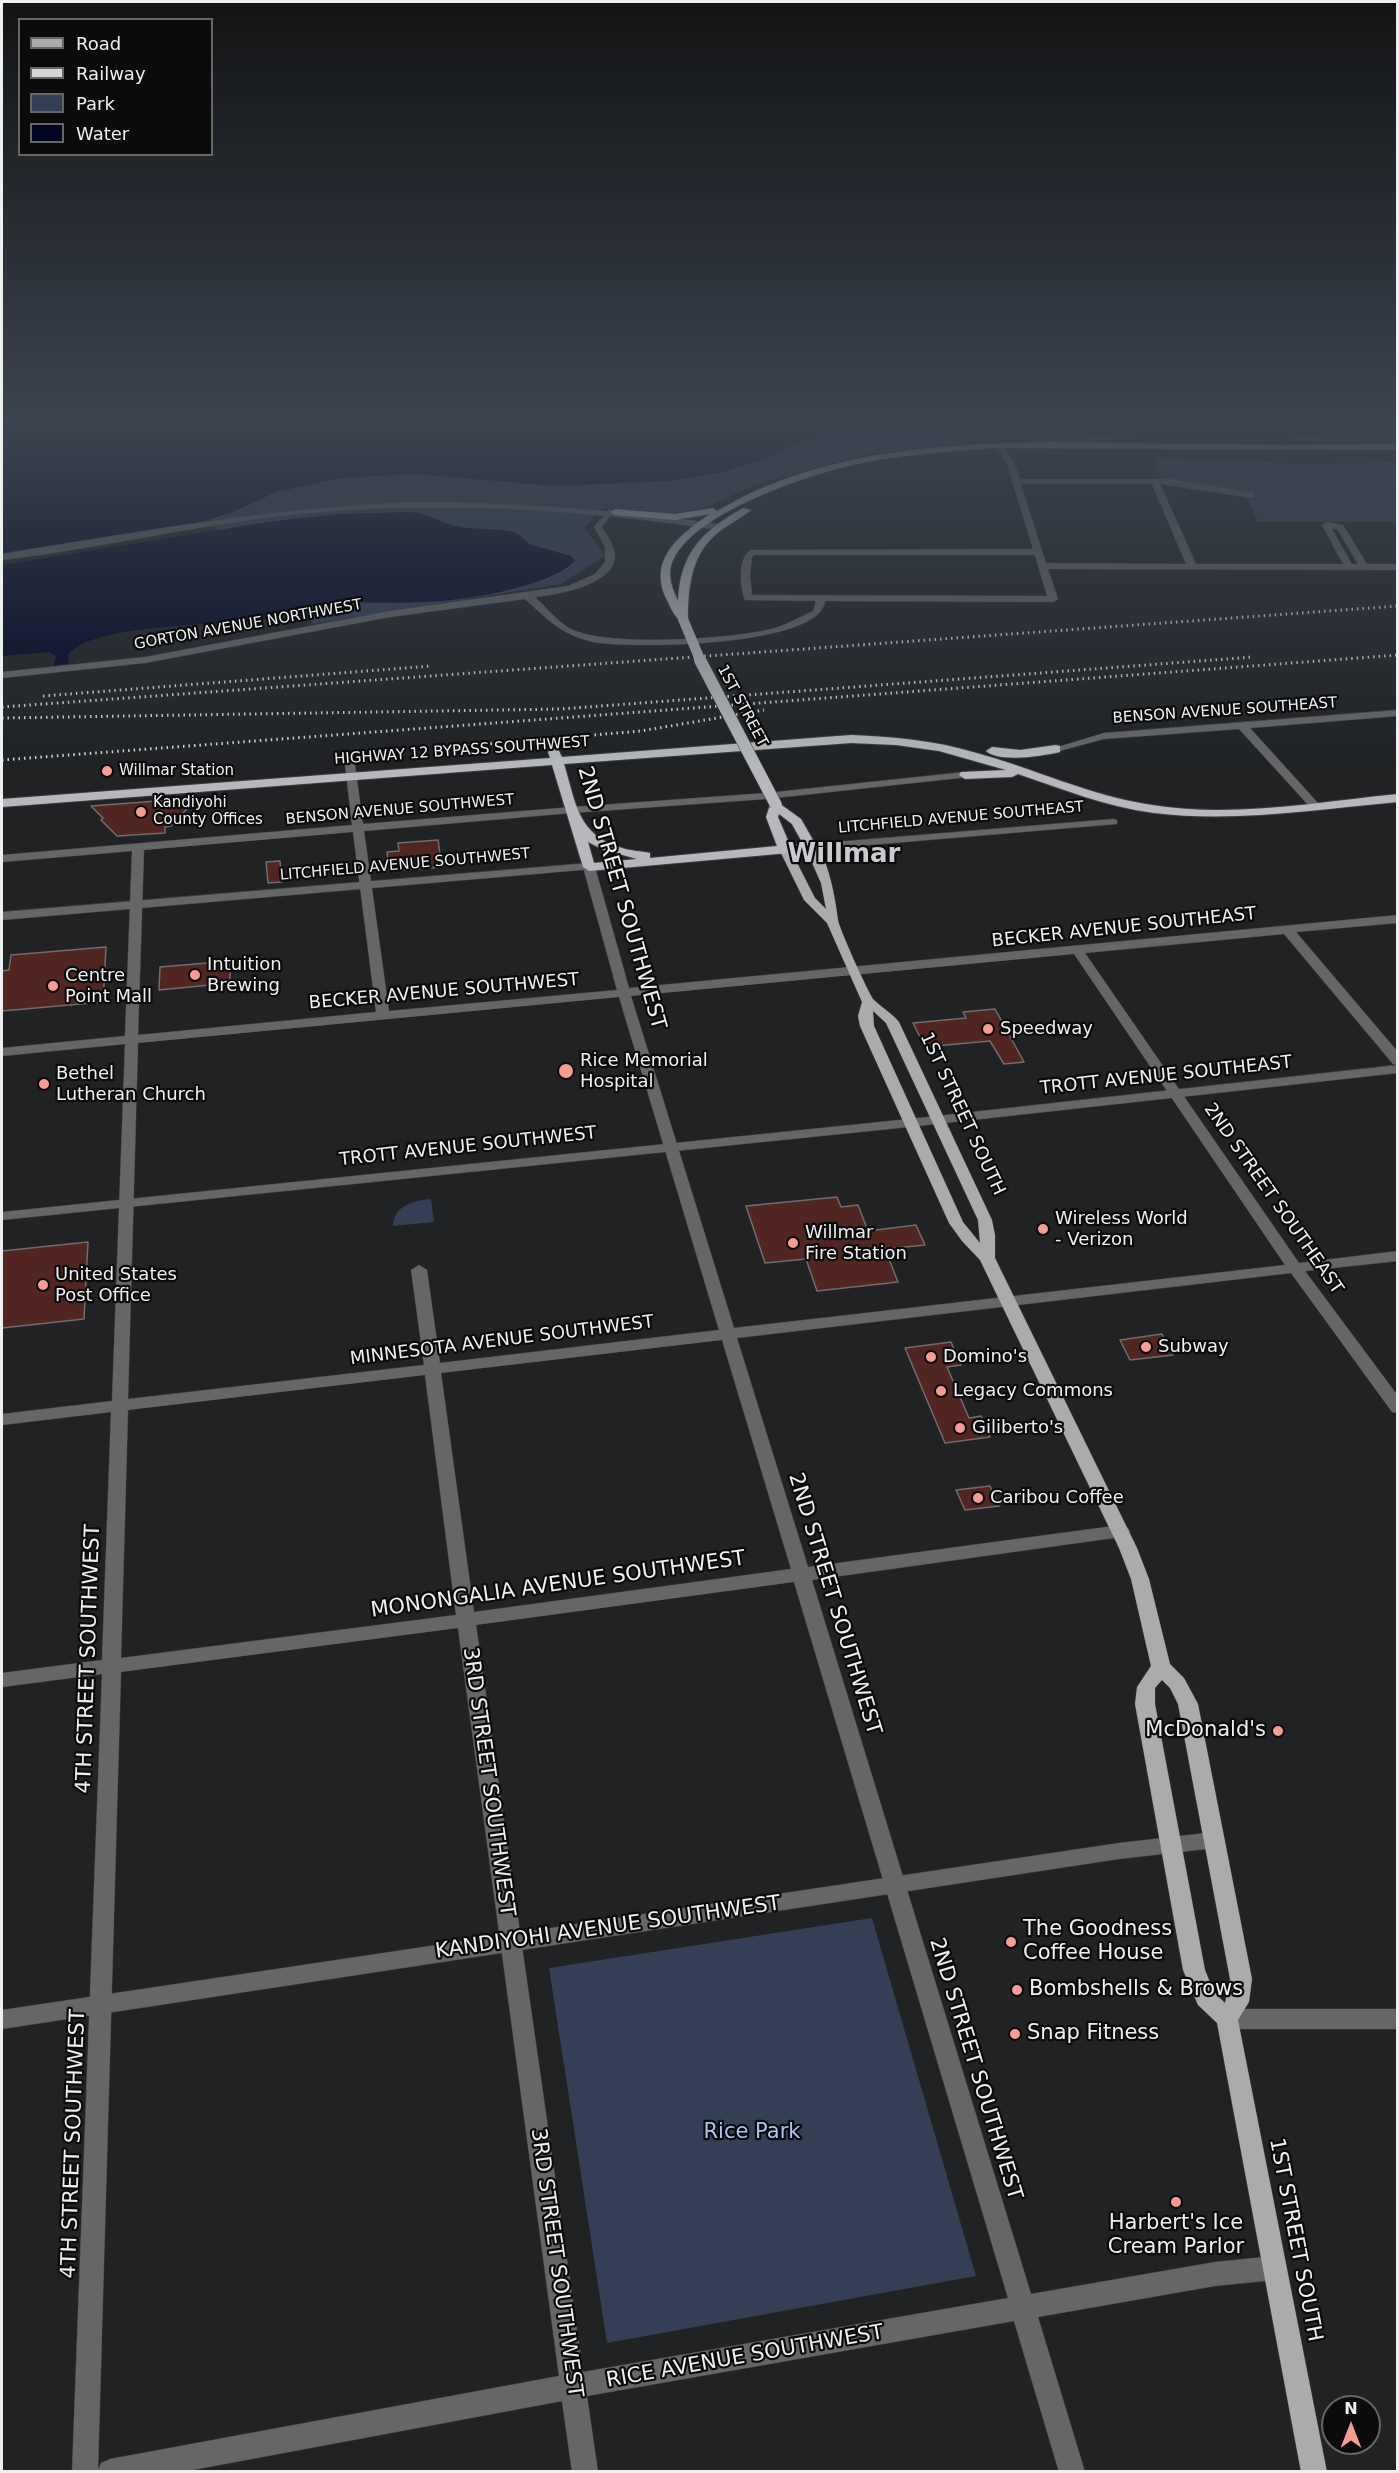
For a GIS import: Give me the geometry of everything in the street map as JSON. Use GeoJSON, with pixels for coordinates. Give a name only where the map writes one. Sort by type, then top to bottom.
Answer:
{"type":"FeatureCollection","features":[{"type":"Feature","properties":{"kind":"highway"},"geometry":{"type":"LineString","coordinates":[[665,573],[665,560],[672,535]]}},
{"type":"Feature","properties":{"kind":"highway"},"geometry":{"type":"LineString","coordinates":[[665,573],[672,554],[689,535]]}},
{"type":"Feature","properties":{"kind":"highway"},"geometry":{"type":"LineString","coordinates":[[683,619],[686,570],[693,554],[711,535]]}},
{"type":"Feature","properties":{"kind":"highway","name":"1ST STREET"},"geometry":{"type":"LineString","coordinates":[[665,573],[669,592],[683,619],[695,651],[776,805],[797,822],[811,847]]}},
{"type":"Feature","properties":{"kind":"highway"},"geometry":{"type":"LineString","coordinates":[[734,741],[819,730],[875,730],[939,738],[1020,754],[1056,749]]}},
{"type":"Feature","properties":{"kind":"highway"},"geometry":{"type":"LineString","coordinates":[[734,741],[869,739],[921,744],[968,754],[1116,801],[1170,811],[1246,811],[1398,798]]}},
{"type":"Feature","properties":{"kind":"highway","name":"HIGHWAY 12 BYPASS SOUTHWEST"},"geometry":{"type":"LineString","coordinates":[[2,803],[190,789],[351,771],[734,741]]}},
{"type":"Feature","properties":{"kind":"highway"},"geometry":{"type":"LineString","coordinates":[[992,750],[1116,801]]}},
{"type":"Feature","properties":{"kind":"highway"},"geometry":{"type":"LineString","coordinates":[[965,775],[975,771],[980,765],[968,754]]}},
{"type":"Feature","properties":{"kind":"highway","name":"2ND STREET SOUTHWEST"},"geometry":{"type":"LineString","coordinates":[[555,755],[589,867]]}},
{"type":"Feature","properties":{"kind":"highway"},"geometry":{"type":"LineString","coordinates":[[965,775],[1004,773],[1032,776]]}},
{"type":"Feature","properties":{"kind":"highway","name":"1ST STREET"},"geometry":{"type":"LineString","coordinates":[[776,805],[772,817],[785,849]]}},
{"type":"Feature","properties":{"kind":"highway"},"geometry":{"type":"LineString","coordinates":[[573,815],[592,839],[613,849],[642,856],[688,859]]}},
{"type":"Feature","properties":{"kind":"highway","name":"LITCHFIELD AVENUE SOUTHWEST"},"geometry":{"type":"LineString","coordinates":[[589,867],[811,847]]}},
{"type":"Feature","properties":{"kind":"main road","name":"1ST STREET SOUTH"},"geometry":{"type":"LineString","coordinates":[[811,847],[831,891],[832,922]]}},
{"type":"Feature","properties":{"kind":"main road","name":"1ST STREET SOUTH"},"geometry":{"type":"LineString","coordinates":[[785,849],[810,900],[832,922],[868,1002],[883,1012],[892,1022],[985,1220],[988,1235],[987,1258]]}},
{"type":"Feature","properties":{"kind":"main road","name":"1ST STREET SOUTH"},"geometry":{"type":"LineString","coordinates":[[868,1002],[865,1016],[867,1026],[909,1123],[956,1223],[987,1258],[1121,1531],[1140,1579],[1161,1667],[1177,1683],[1188,1704],[1242,1979],[1238,2002],[1227,2019],[1314,2472]]}},
{"type":"Feature","properties":{"kind":"main road"},"geometry":{"type":"LineString","coordinates":[[1161,1667],[1146,1687],[1145,1704],[1194,1970],[1206,1998],[1227,2019]]}},
{"type":"Feature","properties":{"kind":"street"},"geometry":{"type":"LineString","coordinates":[[2,557],[136,535]]}},
{"type":"Feature","properties":{"kind":"street","name":"GORTON AVENUE NORTHWEST"},"geometry":{"type":"LineString","coordinates":[[2,675],[145,660],[390,614],[529,597],[571,588],[598,576],[610,562],[611,555],[602,535]]}},
{"type":"Feature","properties":{"kind":"street"},"geometry":{"type":"LineString","coordinates":[[1034,535],[1039,552],[1053,599],[748,598],[745,574],[748,555],[753,552],[1039,552]]}},
{"type":"Feature","properties":{"kind":"street"},"geometry":{"type":"LineString","coordinates":[[1179,535],[1192,566]]}},
{"type":"Feature","properties":{"kind":"street"},"geometry":{"type":"LineString","coordinates":[[1332,535],[1350,567]]}},
{"type":"Feature","properties":{"kind":"street"},"geometry":{"type":"LineString","coordinates":[[1345,535],[1364,567]]}},
{"type":"Feature","properties":{"kind":"street"},"geometry":{"type":"LineString","coordinates":[[1043,566],[1398,567]]}},
{"type":"Feature","properties":{"kind":"street"},"geometry":{"type":"LineString","coordinates":[[529,597],[558,625],[574,633],[608,641],[647,643],[750,636],[773,632],[816,613],[820,608],[821,598]]}},
{"type":"Feature","properties":{"kind":"street","name":"BENSON AVENUE SOUTHEAST"},"geometry":{"type":"LineString","coordinates":[[1056,749],[1104,736],[1398,713]]}},
{"type":"Feature","properties":{"kind":"street"},"geometry":{"type":"LineString","coordinates":[[1242,725],[1314,805]]}},
{"type":"Feature","properties":{"kind":"street"},"geometry":{"type":"LineString","coordinates":[[351,771],[383,1016]]}},
{"type":"Feature","properties":{"kind":"street","name":"BENSON AVENUE SOUTHWEST"},"geometry":{"type":"LineString","coordinates":[[2,858],[358,829],[573,815],[965,775]]}},
{"type":"Feature","properties":{"kind":"street","name":"LITCHFIELD AVENUE SOUTHEAST"},"geometry":{"type":"LineString","coordinates":[[811,847],[1113,822]]}},
{"type":"Feature","properties":{"kind":"street","name":"4TH STREET SOUTHWEST"},"geometry":{"type":"LineString","coordinates":[[85,2472],[138,847]]}},
{"type":"Feature","properties":{"kind":"street","name":"LITCHFIELD AVENUE SOUTHWEST"},"geometry":{"type":"LineString","coordinates":[[2,916],[589,867]]}},
{"type":"Feature","properties":{"kind":"street","name":"2ND STREET SOUTHWEST"},"geometry":{"type":"LineString","coordinates":[[589,867],[624,993],[1072,2472]]}},
{"type":"Feature","properties":{"kind":"street","name":"BECKER AVENUE SOUTHEAST"},"geometry":{"type":"LineString","coordinates":[[854,972],[1398,919]]}},
{"type":"Feature","properties":{"kind":"street"},"geometry":{"type":"LineString","coordinates":[[1287,930],[1398,1061]]}},
{"type":"Feature","properties":{"kind":"street","name":"2ND STREET SOUTHEAST"},"geometry":{"type":"LineString","coordinates":[[1078,951],[1295,1268],[1398,1408]]}},
{"type":"Feature","properties":{"kind":"street","name":"BECKER AVENUE SOUTHWEST"},"geometry":{"type":"LineString","coordinates":[[2,1052],[854,972]]}},
{"type":"Feature","properties":{"kind":"street","name":"TROTT AVENUE SOUTHEAST"},"geometry":{"type":"LineString","coordinates":[[938,1119],[1398,1069]]}},
{"type":"Feature","properties":{"kind":"street","name":"TROTT AVENUE SOUTHWEST"},"geometry":{"type":"LineString","coordinates":[[2,1216],[938,1119]]}},
{"type":"Feature","properties":{"kind":"street","name":"MINNESOTA AVENUE SOUTHWEST"},"geometry":{"type":"LineString","coordinates":[[2,1419],[1398,1256]]}},
{"type":"Feature","properties":{"kind":"street","name":"3RD STREET SOUTHWEST"},"geometry":{"type":"LineString","coordinates":[[419,1270],[510,1943],[585,2472]]}},
{"type":"Feature","properties":{"kind":"street","name":"MONONGALIA AVENUE SOUTHWEST"},"geometry":{"type":"LineString","coordinates":[[2,1680],[467,1620],[1121,1531]]}},
{"type":"Feature","properties":{"kind":"street","name":"KANDIYOHI AVENUE SOUTHWEST"},"geometry":{"type":"LineString","coordinates":[[2,2020],[1119,1851],[1215,1840]]}},
{"type":"Feature","properties":{"kind":"street"},"geometry":{"type":"LineString","coordinates":[[1227,2019],[1398,2019]]}},
{"type":"Feature","properties":{"kind":"street","name":"RICE AVENUE SOUTHWEST"},"geometry":{"type":"LineString","coordinates":[[110,2472],[573,2386],[1215,2274],[1274,2268]]}},
{"type":"Feature","properties":{"kind":"green space"},"geometry":{"type":"Polygon","coordinates":[[[224,535],[590,535],[606,555],[561,584],[313,624],[304,610],[224,535]]]}},
{"type":"Feature","properties":{"kind":"green space"},"geometry":{"type":"Polygon","coordinates":[[[431,1199],[434,1222],[393,1226],[397,1213],[406,1205],[431,1199]]]}},
{"type":"Feature","properties":{"kind":"green space","name":"Rice Park"},"geometry":{"type":"Polygon","coordinates":[[[872,1918],[976,2276],[607,2343],[549,1968],[872,1918]]]}},
{"type":"Feature","properties":{"kind":"water"},"geometry":{"type":"Polygon","coordinates":[[[2,535],[115,535],[2,553],[2,535]]]}},
{"type":"Feature","properties":{"kind":"water"},"geometry":{"type":"Polygon","coordinates":[[[185,535],[520,535],[529,544],[571,556],[575,561],[545,579],[481,596],[424,602],[324,604],[267,619],[162,627],[104,636],[82,644],[68,655],[69,663],[54,666],[56,656],[49,652],[2,656],[2,565],[185,535]]]}},
{"type":"Feature","properties":{"kind":"building","name":"Kandiyohi County Offices"},"geometry":{"type":"Polygon","coordinates":[[[197,798],[171,826],[165,827],[165,833],[117,836],[91,806],[197,798]]]}},
{"type":"Feature","properties":{"kind":"building"},"geometry":{"type":"Polygon","coordinates":[[[438,840],[442,867],[389,871],[387,852],[399,851],[398,843],[438,840]]]}},
{"type":"Feature","properties":{"kind":"building"},"geometry":{"type":"Polygon","coordinates":[[[280,861],[282,882],[268,883],[266,862],[280,861]]]}},
{"type":"Feature","properties":{"kind":"building","name":"Centre Point Mall"},"geometry":{"type":"Polygon","coordinates":[[[106,947],[103,1002],[2,1011],[2,971],[9,970],[11,955],[106,947]]]}},
{"type":"Feature","properties":{"kind":"building","name":"Intuition Brewing"},"geometry":{"type":"Polygon","coordinates":[[[230,961],[230,983],[159,990],[160,967],[230,961]]]}},
{"type":"Feature","properties":{"kind":"building"},"geometry":{"type":"Polygon","coordinates":[[[995,1009],[1024,1062],[1004,1064],[990,1041],[925,1047],[913,1023],[966,1018],[963,1012],[995,1009]]]}},
{"type":"Feature","properties":{"kind":"building"},"geometry":{"type":"Polygon","coordinates":[[[837,1197],[841,1207],[858,1205],[868,1231],[916,1225],[925,1245],[885,1249],[898,1282],[817,1291],[806,1259],[765,1263],[746,1206],[837,1197]]]}},
{"type":"Feature","properties":{"kind":"building","name":"United States Post Office"},"geometry":{"type":"Polygon","coordinates":[[[88,1242],[84,1319],[2,1328],[2,1251],[88,1242]]]}},
{"type":"Feature","properties":{"kind":"building","name":"Subway"},"geometry":{"type":"Polygon","coordinates":[[[1162,1334],[1173,1355],[1130,1360],[1120,1340],[1162,1334]]]}},
{"type":"Feature","properties":{"kind":"building","name":"Legacy Commons"},"geometry":{"type":"Polygon","coordinates":[[[951,1342],[961,1365],[947,1367],[969,1418],[981,1416],[990,1437],[945,1443],[905,1348],[951,1342]]]}},
{"type":"Feature","properties":{"kind":"building","name":"Caribou Coffee"},"geometry":{"type":"Polygon","coordinates":[[[990,1486],[999,1506],[965,1510],[956,1490],[990,1486]]]}},
{"type":"Feature","properties":{"kind":"railway"},"geometry":{"type":"LineString","coordinates":[[2,707],[1398,606]]}},
{"type":"Feature","properties":{"kind":"railway"},"geometry":{"type":"LineString","coordinates":[[2,760],[1398,655]]}},
{"type":"Feature","properties":{"kind":"railway"},"geometry":{"type":"LineString","coordinates":[[2,718],[561,709],[1253,657]]}},
{"type":"Feature","properties":{"kind":"railway"},"geometry":{"type":"LineString","coordinates":[[43,696],[431,666]]}},
{"type":"Feature","properties":{"kind":"railway"},"geometry":{"type":"LineString","coordinates":[[463,746],[641,731],[764,710]]}},
{"type":"Feature","properties":{"kind":"place","name":"Willmar Station"},"geometry":{"type":"Point","coordinates":[107,771]}},
{"type":"Feature","properties":{"kind":"place","name":"Kandiyohi County Offices"},"geometry":{"type":"Point","coordinates":[141,812]}},
{"type":"Feature","properties":{"kind":"place","name":"Intuition Brewing"},"geometry":{"type":"Point","coordinates":[195,975]}},
{"type":"Feature","properties":{"kind":"place","name":"Centre Point Mall"},"geometry":{"type":"Point","coordinates":[53,986]}},
{"type":"Feature","properties":{"kind":"place","name":"Speedway"},"geometry":{"type":"Point","coordinates":[988,1029]}},
{"type":"Feature","properties":{"kind":"place","name":"Rice Memorial Hospital"},"geometry":{"type":"Point","coordinates":[566,1071]}},
{"type":"Feature","properties":{"kind":"place","name":"Bethel Lutheran Church"},"geometry":{"type":"Point","coordinates":[44,1084]}},
{"type":"Feature","properties":{"kind":"place","name":"Wireless World - Verizon"},"geometry":{"type":"Point","coordinates":[1043,1229]}},
{"type":"Feature","properties":{"kind":"place","name":"Willmar Fire Station"},"geometry":{"type":"Point","coordinates":[793,1243]}},
{"type":"Feature","properties":{"kind":"place","name":"United States Post Office"},"geometry":{"type":"Point","coordinates":[43,1285]}},
{"type":"Feature","properties":{"kind":"place","name":"Subway"},"geometry":{"type":"Point","coordinates":[1146,1347]}},
{"type":"Feature","properties":{"kind":"place","name":"Domino's"},"geometry":{"type":"Point","coordinates":[931,1357]}},
{"type":"Feature","properties":{"kind":"place","name":"Legacy Commons"},"geometry":{"type":"Point","coordinates":[941,1391]}},
{"type":"Feature","properties":{"kind":"place","name":"Giliberto's"},"geometry":{"type":"Point","coordinates":[960,1428]}},
{"type":"Feature","properties":{"kind":"place","name":"Caribou Coffee"},"geometry":{"type":"Point","coordinates":[978,1498]}},
{"type":"Feature","properties":{"kind":"place","name":"McDonald's"},"geometry":{"type":"Point","coordinates":[1278,1731]}},
{"type":"Feature","properties":{"kind":"place","name":"The Goodness Coffee House"},"geometry":{"type":"Point","coordinates":[1011,1942]}},
{"type":"Feature","properties":{"kind":"place","name":"Bombshells & Brows"},"geometry":{"type":"Point","coordinates":[1017,1990]}},
{"type":"Feature","properties":{"kind":"place","name":"Snap Fitness"},"geometry":{"type":"Point","coordinates":[1015,2034]}},
{"type":"Feature","properties":{"kind":"place","name":"Harbert's Ice Cream Parlor"},"geometry":{"type":"Point","coordinates":[1176,2202]}},
{"type":"Feature","properties":{"kind":"district","name":"Willmar"},"geometry":{"type":"Point","coordinates":[844,855]}}]}
